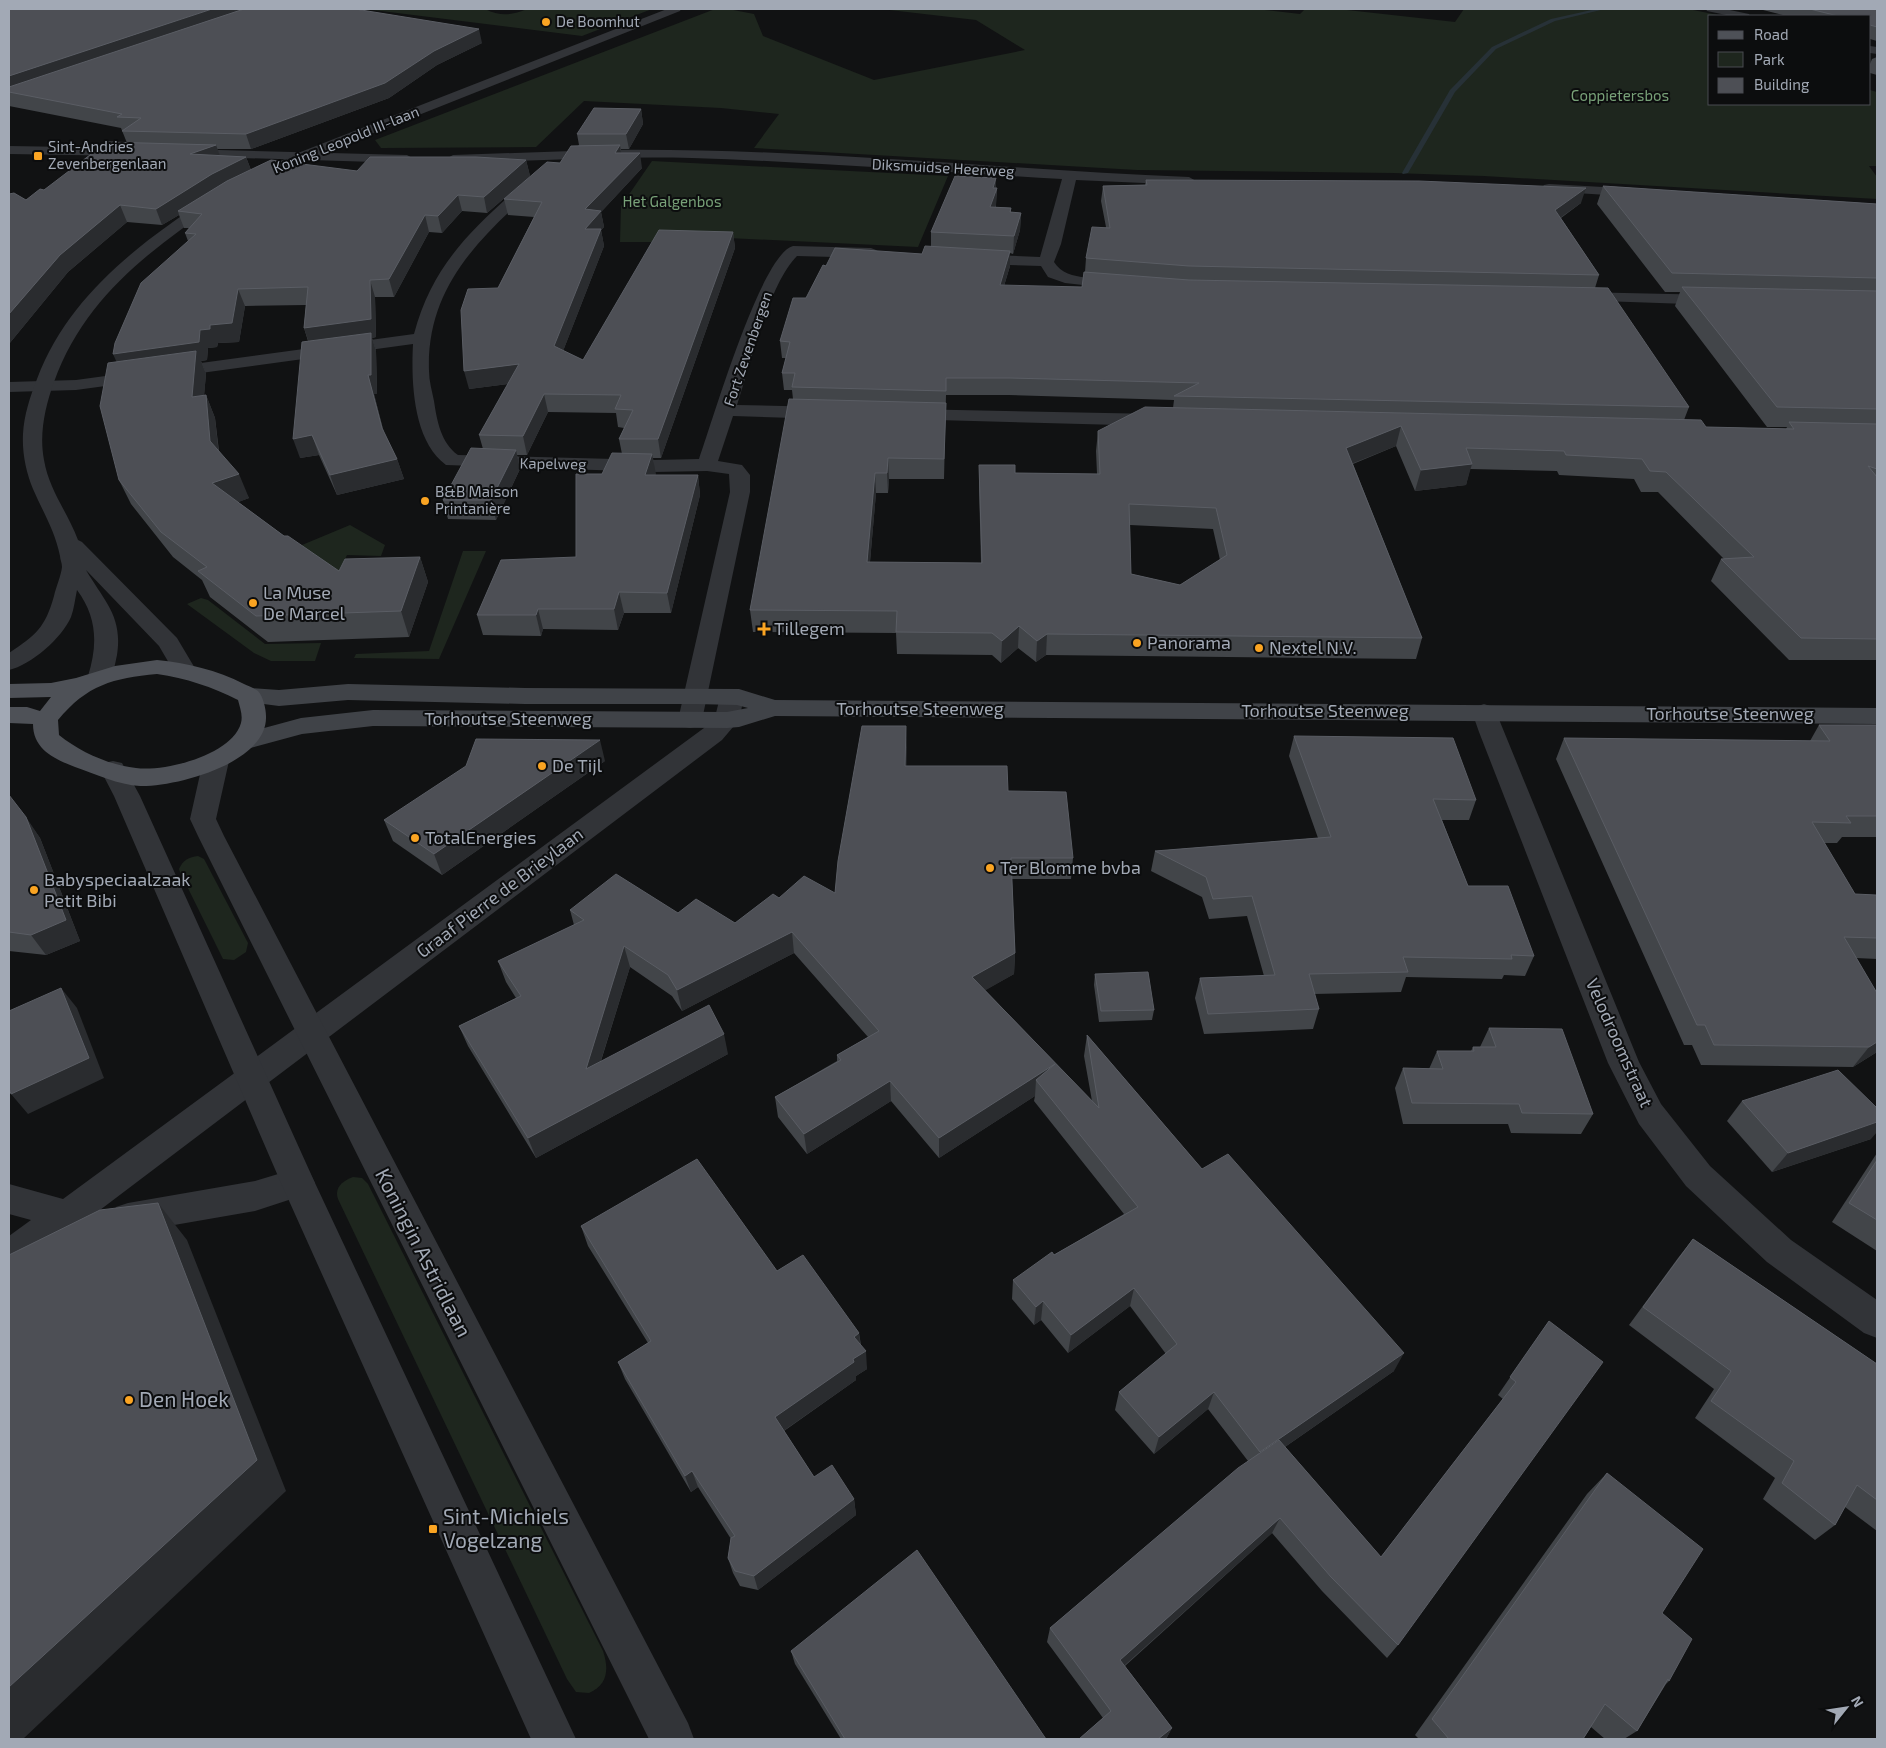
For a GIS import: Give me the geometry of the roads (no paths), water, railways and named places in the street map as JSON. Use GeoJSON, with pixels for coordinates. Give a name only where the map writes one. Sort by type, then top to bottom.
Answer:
{"type":"FeatureCollection","features":[{"type":"Feature","properties":{"kind":"main road"},"geometry":{"type":"LineString","coordinates":[[9,691],[50,690],[133,669],[157,667],[184,670],[225,684],[249,696],[254,713],[252,727],[230,751],[196,769],[168,775],[137,777],[65,753],[46,739],[46,720],[63,698],[90,681]]}},
{"type":"Feature","properties":{"kind":"main road","name":"Torhoutse Steenweg"},"geometry":{"type":"LineString","coordinates":[[249,696],[279,698],[348,692],[524,696],[695,696],[730,708],[739,719],[773,708],[1877,716]]}},
{"type":"Feature","properties":{"kind":"main road","name":"Torhoutse Steenweg"},"geometry":{"type":"LineString","coordinates":[[230,751],[301,726],[373,718],[690,720],[730,708]]}},
{"type":"Feature","properties":{"kind":"main road"},"geometry":{"type":"LineString","coordinates":[[9,714],[27,715],[46,720]]}},
{"type":"Feature","properties":{"kind":"street","name":"Koning Leopold III-laan"},"geometry":{"type":"LineString","coordinates":[[240,186],[303,156],[676,9]]}},
{"type":"Feature","properties":{"kind":"street"},"geometry":{"type":"LineString","coordinates":[[1711,9],[1740,15]]}},
{"type":"Feature","properties":{"kind":"street"},"geometry":{"type":"LineString","coordinates":[[9,150],[144,152]]}},
{"type":"Feature","properties":{"kind":"street"},"geometry":{"type":"LineString","coordinates":[[173,153],[422,159]]}},
{"type":"Feature","properties":{"kind":"street","name":"Diksmuidse Heerweg"},"geometry":{"type":"LineString","coordinates":[[441,159],[690,154],[1070,176],[1201,181]]}},
{"type":"Feature","properties":{"kind":"street","name":"Kapelweg"},"geometry":{"type":"LineString","coordinates":[[565,156],[493,218],[468,244],[438,285],[424,321],[420,338],[423,396],[435,444],[443,455],[453,461],[644,466],[707,465],[735,469],[740,475],[741,482],[690,720]]}},
{"type":"Feature","properties":{"kind":"street"},"geometry":{"type":"LineString","coordinates":[[1046,262],[1053,244],[1070,176]]}},
{"type":"Feature","properties":{"kind":"street"},"geometry":{"type":"LineString","coordinates":[[1535,187],[1658,194]]}},
{"type":"Feature","properties":{"kind":"street"},"geometry":{"type":"LineString","coordinates":[[90,681],[104,663],[107,641],[106,627],[100,608],[73,565],[67,538],[47,498],[34,461],[32,425],[43,386],[62,342],[90,300],[126,265],[166,231],[224,194]]}},
{"type":"Feature","properties":{"kind":"street","name":"Fort Zevenbergen"},"geometry":{"type":"LineString","coordinates":[[707,465],[763,299],[784,260],[793,251],[820,250],[888,254]]}},
{"type":"Feature","properties":{"kind":"street"},"geometry":{"type":"LineString","coordinates":[[957,258],[1046,262]]}},
{"type":"Feature","properties":{"kind":"street"},"geometry":{"type":"LineString","coordinates":[[1046,262],[1054,274],[1071,280],[1132,285]]}},
{"type":"Feature","properties":{"kind":"street"},"geometry":{"type":"LineString","coordinates":[[1566,297],[1733,300]]}},
{"type":"Feature","properties":{"kind":"street"},"geometry":{"type":"LineString","coordinates":[[9,387],[76,384],[420,338]]}},
{"type":"Feature","properties":{"kind":"street"},"geometry":{"type":"LineString","coordinates":[[726,410],[845,413]]}},
{"type":"Feature","properties":{"kind":"street"},"geometry":{"type":"LineString","coordinates":[[895,414],[1173,421]]}},
{"type":"Feature","properties":{"kind":"street"},"geometry":{"type":"LineString","coordinates":[[67,538],[169,644],[184,670]]}},
{"type":"Feature","properties":{"kind":"street"},"geometry":{"type":"LineString","coordinates":[[9,663],[40,643],[59,618],[73,565]]}},
{"type":"Feature","properties":{"kind":"street","name":"Graaf Pierre de Brieylaan"},"geometry":{"type":"LineString","coordinates":[[67,1215],[713,734],[730,708]]}},
{"type":"Feature","properties":{"kind":"street","name":"Velodroomstraat"},"geometry":{"type":"LineString","coordinates":[[1484,712],[1490,732],[1624,1063],[1650,1114],[1698,1176],[1779,1251],[1877,1321]]}},
{"type":"Feature","properties":{"kind":"street","name":"Koningin Astridlaan"},"geometry":{"type":"LineString","coordinates":[[230,751],[203,819],[310,1033],[672,1739]]}},
{"type":"Feature","properties":{"kind":"street"},"geometry":{"type":"LineString","coordinates":[[112,769],[127,796],[250,1077],[554,1739]]}},
{"type":"Feature","properties":{"kind":"street"},"geometry":{"type":"LineString","coordinates":[[9,1198],[67,1215],[116,1220],[255,1196],[298,1182]]}},
{"type":"Feature","properties":{"kind":"street"},"geometry":{"type":"LineString","coordinates":[[9,1255],[67,1215]]}},
{"type":"Feature","properties":{"kind":"waterway"},"geometry":{"type":"LineString","coordinates":[[1405,173],[1452,91],[1494,48],[1553,20],[1602,9]]}},
{"type":"Feature","properties":{"kind":"place","name":"De Boomhut"},"geometry":{"type":"Point","coordinates":[546,22]}},
{"type":"Feature","properties":{"kind":"place","name":"Sint-Andries Zevenbergenlaan"},"geometry":{"type":"Point","coordinates":[38,156]}},
{"type":"Feature","properties":{"kind":"place","name":"B&B Maison Printanière"},"geometry":{"type":"Point","coordinates":[425,501]}},
{"type":"Feature","properties":{"kind":"place","name":"La Muse De Marcel"},"geometry":{"type":"Point","coordinates":[253,603]}},
{"type":"Feature","properties":{"kind":"place","name":"Tillegem"},"geometry":{"type":"Point","coordinates":[764,629]}},
{"type":"Feature","properties":{"kind":"place","name":"Panorama"},"geometry":{"type":"Point","coordinates":[1137,643]}},
{"type":"Feature","properties":{"kind":"place","name":"Nextel N.V."},"geometry":{"type":"Point","coordinates":[1259,648]}},
{"type":"Feature","properties":{"kind":"place","name":"De Tijl"},"geometry":{"type":"Point","coordinates":[542,766]}},
{"type":"Feature","properties":{"kind":"place","name":"TotalEnergies"},"geometry":{"type":"Point","coordinates":[415,838]}},
{"type":"Feature","properties":{"kind":"place","name":"Ter Blomme bvba"},"geometry":{"type":"Point","coordinates":[990,868]}},
{"type":"Feature","properties":{"kind":"place","name":"Babyspeciaalzaak Petit Bibi"},"geometry":{"type":"Point","coordinates":[34,890]}},
{"type":"Feature","properties":{"kind":"place","name":"Den Hoek"},"geometry":{"type":"Point","coordinates":[129,1400]}},
{"type":"Feature","properties":{"kind":"place","name":"Sint-Michiels Vogelzang"},"geometry":{"type":"Point","coordinates":[433,1529]}},
{"type":"Feature","properties":{"kind":"park label","name":"Coppietersbos"},"geometry":{"type":"Point","coordinates":[1620,96]}},
{"type":"Feature","properties":{"kind":"park label","name":"Het Galgenbos"},"geometry":{"type":"Point","coordinates":[672,202]}}]}
